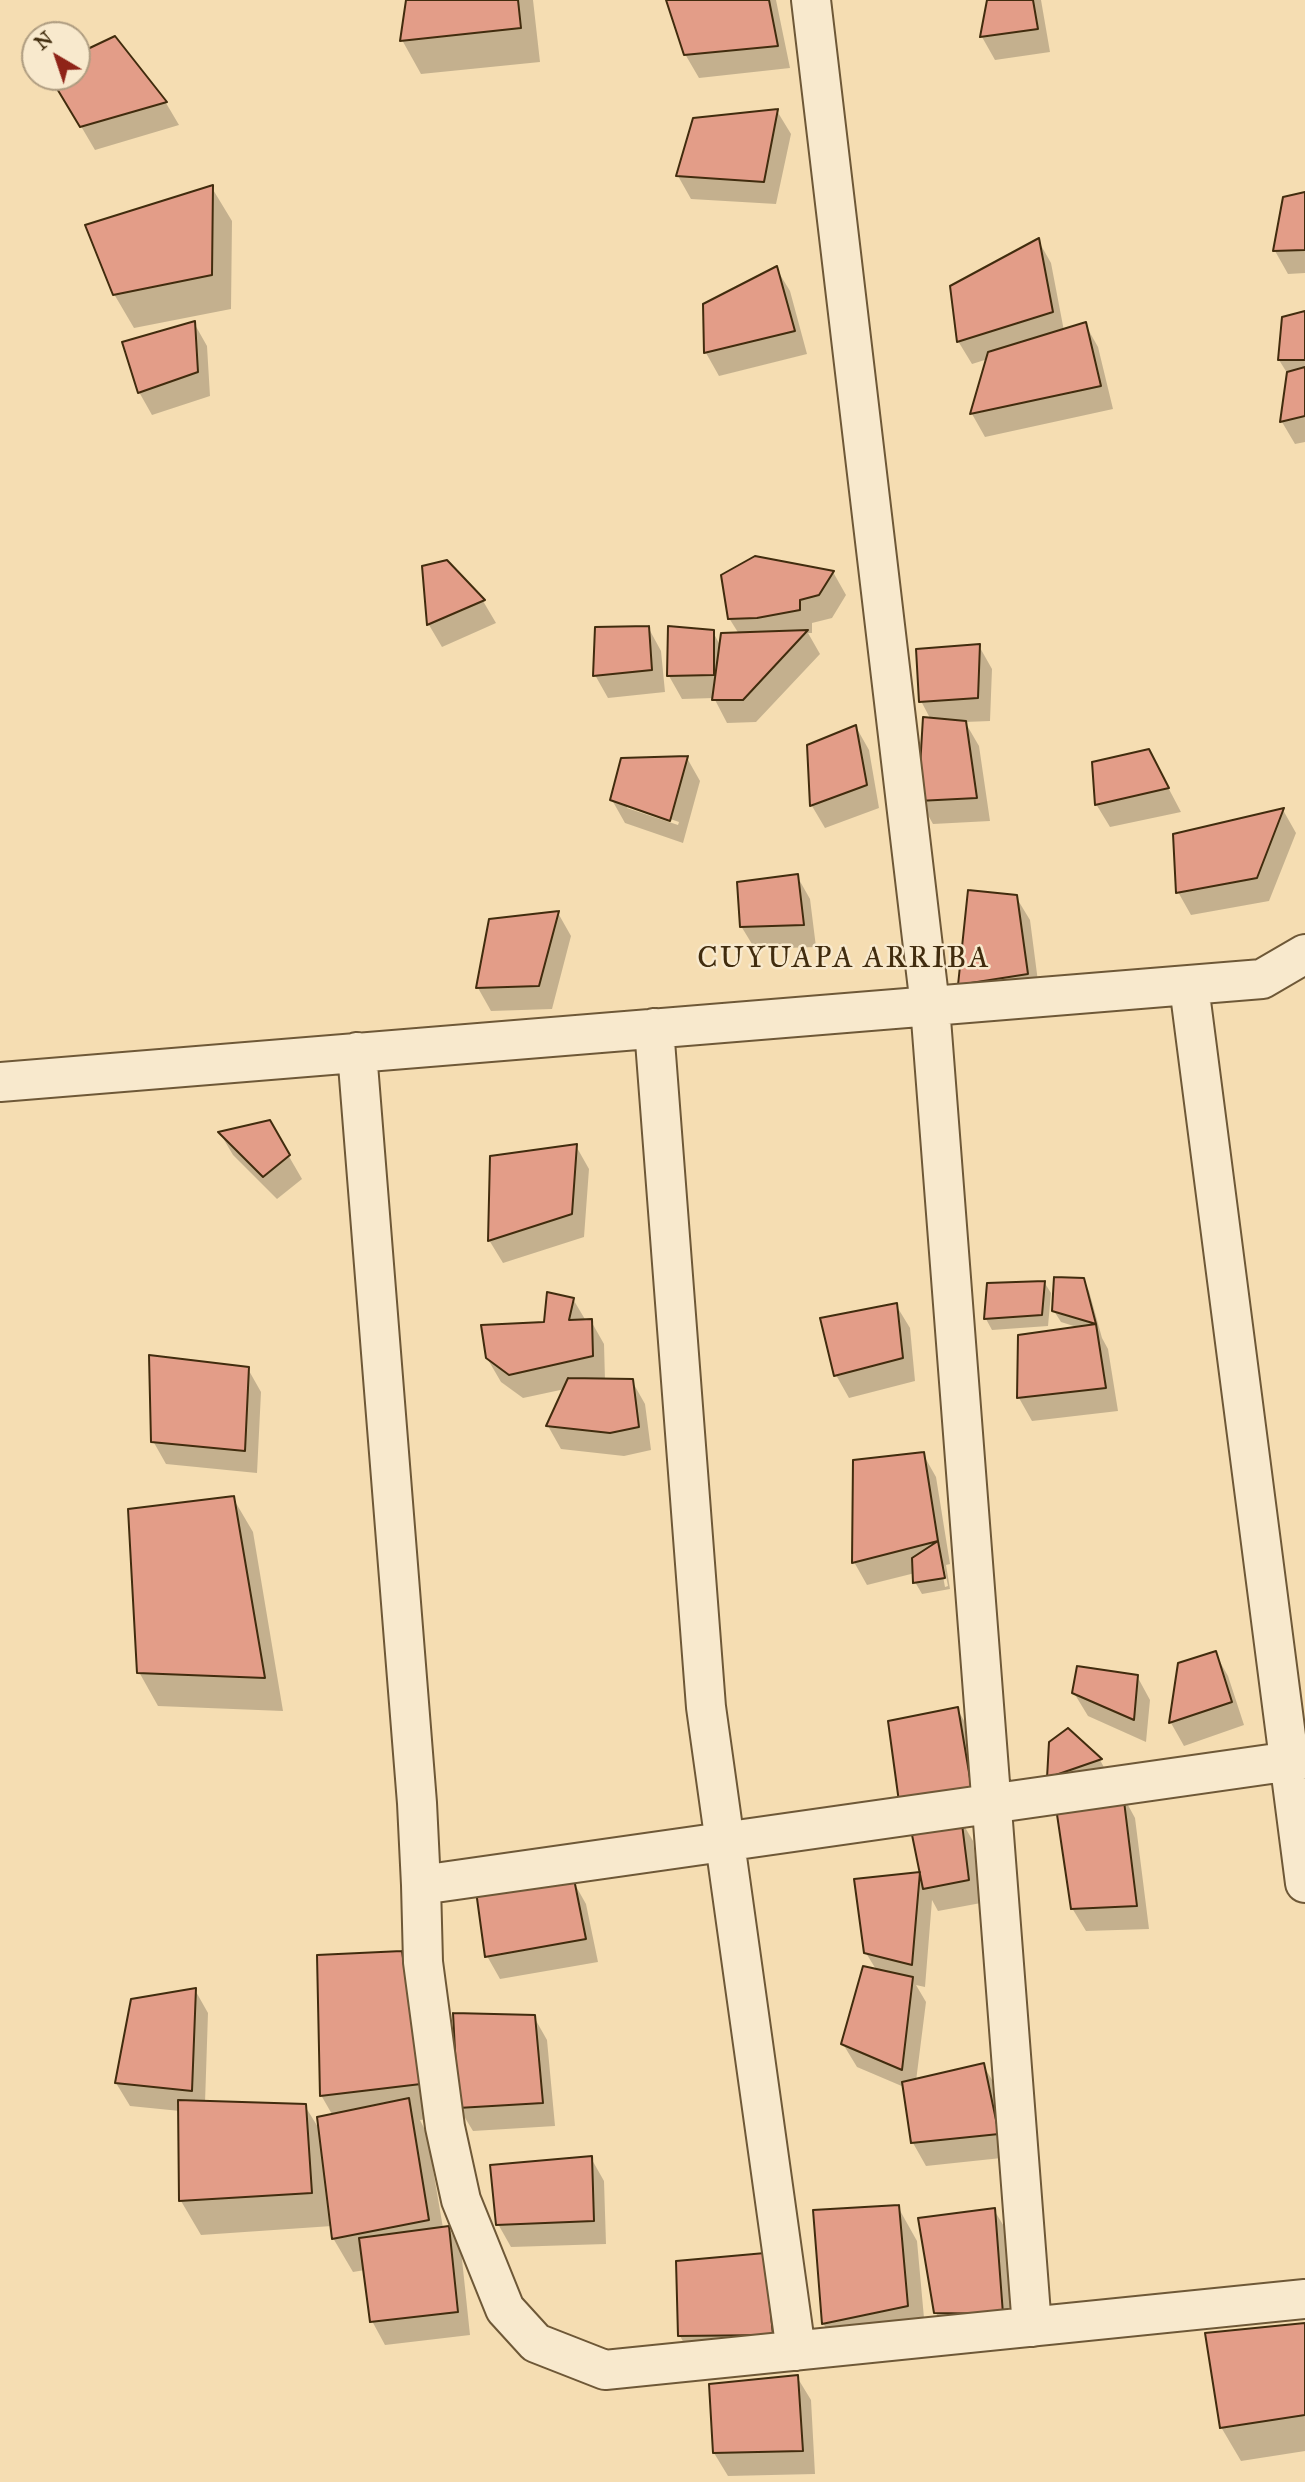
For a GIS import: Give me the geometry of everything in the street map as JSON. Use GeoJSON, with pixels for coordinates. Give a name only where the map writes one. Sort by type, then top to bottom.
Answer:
{"type":"FeatureCollection","features":[{"type":"Feature","properties":{"kind":"street"},"geometry":{"type":"LineString","coordinates":[[811,0],[930,1006],[1032,2326]]}},
{"type":"Feature","properties":{"kind":"street"},"geometry":{"type":"LineString","coordinates":[[0,1082],[1262,979],[1305,954]]}},
{"type":"Feature","properties":{"kind":"street"},"geometry":{"type":"LineString","coordinates":[[1189,986],[1297,1760],[1305,1883]]}},
{"type":"Feature","properties":{"kind":"street"},"geometry":{"type":"LineString","coordinates":[[654,1028],[706,1707],[796,2351]]}},
{"type":"Feature","properties":{"kind":"street"},"geometry":{"type":"LineString","coordinates":[[358,1052],[417,1803],[422,1962],[445,2127],[461,2200],[505,2309],[536,2343],[604,2370],[1305,2299]]}},
{"type":"Feature","properties":{"kind":"street"},"geometry":{"type":"LineString","coordinates":[[421,1885],[1297,1760]]}},
{"type":"Feature","properties":{"kind":"building"},"geometry":{"type":"Polygon","coordinates":[[[406,0],[518,0],[521,28],[400,41],[406,0]]]}},
{"type":"Feature","properties":{"kind":"building"},"geometry":{"type":"Polygon","coordinates":[[[666,0],[769,0],[778,46],[684,55],[666,0]]]}},
{"type":"Feature","properties":{"kind":"building"},"geometry":{"type":"Polygon","coordinates":[[[987,0],[1033,0],[1038,29],[980,37],[987,0]]]}},
{"type":"Feature","properties":{"kind":"building"},"geometry":{"type":"Polygon","coordinates":[[[115,36],[167,102],[80,127],[58,91],[91,91],[91,47],[115,36]]]}},
{"type":"Feature","properties":{"kind":"building"},"geometry":{"type":"Polygon","coordinates":[[[778,109],[764,182],[676,176],[693,118],[778,109]]]}},
{"type":"Feature","properties":{"kind":"building"},"geometry":{"type":"Polygon","coordinates":[[[213,185],[212,275],[113,295],[85,225],[213,185]]]}},
{"type":"Feature","properties":{"kind":"building"},"geometry":{"type":"Polygon","coordinates":[[[1305,192],[1305,250],[1273,251],[1283,197],[1305,192]]]}},
{"type":"Feature","properties":{"kind":"building"},"geometry":{"type":"Polygon","coordinates":[[[1039,238],[1053,312],[957,342],[950,286],[1039,238]]]}},
{"type":"Feature","properties":{"kind":"building"},"geometry":{"type":"Polygon","coordinates":[[[777,266],[795,331],[704,353],[703,304],[777,266]]]}},
{"type":"Feature","properties":{"kind":"building"},"geometry":{"type":"Polygon","coordinates":[[[1305,311],[1305,360],[1278,360],[1282,317],[1305,311]]]}},
{"type":"Feature","properties":{"kind":"building"},"geometry":{"type":"Polygon","coordinates":[[[195,321],[198,372],[138,393],[122,342],[195,321]]]}},
{"type":"Feature","properties":{"kind":"building"},"geometry":{"type":"Polygon","coordinates":[[[1086,322],[1101,386],[970,414],[988,352],[1086,322]]]}},
{"type":"Feature","properties":{"kind":"building"},"geometry":{"type":"Polygon","coordinates":[[[1305,367],[1305,416],[1280,422],[1287,372],[1305,367]]]}},
{"type":"Feature","properties":{"kind":"building"},"geometry":{"type":"Polygon","coordinates":[[[755,556],[834,571],[819,595],[800,600],[800,610],[757,618],[728,619],[721,575],[755,556]]]}},
{"type":"Feature","properties":{"kind":"building"},"geometry":{"type":"Polygon","coordinates":[[[447,560],[485,600],[427,625],[422,566],[447,560]]]}},
{"type":"Feature","properties":{"kind":"building"},"geometry":{"type":"Polygon","coordinates":[[[649,626],[652,670],[593,676],[595,627],[649,626]]]}},
{"type":"Feature","properties":{"kind":"building"},"geometry":{"type":"Polygon","coordinates":[[[668,626],[714,630],[714,675],[667,676],[668,626]]]}},
{"type":"Feature","properties":{"kind":"building"},"geometry":{"type":"Polygon","coordinates":[[[808,630],[743,700],[712,700],[721,633],[808,630]]]}},
{"type":"Feature","properties":{"kind":"building"},"geometry":{"type":"Polygon","coordinates":[[[980,644],[978,698],[919,702],[916,649],[980,644]]]}},
{"type":"Feature","properties":{"kind":"building"},"geometry":{"type":"Polygon","coordinates":[[[923,717],[966,721],[977,798],[918,801],[923,717]]]}},
{"type":"Feature","properties":{"kind":"building"},"geometry":{"type":"Polygon","coordinates":[[[856,725],[867,785],[810,806],[807,745],[856,725]]]}},
{"type":"Feature","properties":{"kind":"building"},"geometry":{"type":"Polygon","coordinates":[[[1149,749],[1169,788],[1095,805],[1092,762],[1149,749]]]}},
{"type":"Feature","properties":{"kind":"building"},"geometry":{"type":"Polygon","coordinates":[[[688,756],[670,821],[610,800],[621,758],[688,756]]]}},
{"type":"Feature","properties":{"kind":"building"},"geometry":{"type":"Polygon","coordinates":[[[1284,808],[1257,878],[1176,893],[1173,834],[1284,808]]]}},
{"type":"Feature","properties":{"kind":"building"},"geometry":{"type":"Polygon","coordinates":[[[798,874],[804,925],[740,927],[737,882],[798,874]]]}},
{"type":"Feature","properties":{"kind":"building"},"geometry":{"type":"Polygon","coordinates":[[[968,890],[1017,895],[1028,974],[958,985],[968,890]]]}},
{"type":"Feature","properties":{"kind":"building"},"geometry":{"type":"Polygon","coordinates":[[[559,911],[539,986],[476,988],[489,919],[559,911]]]}},
{"type":"Feature","properties":{"kind":"building"},"geometry":{"type":"Polygon","coordinates":[[[270,1120],[290,1155],[263,1177],[218,1132],[270,1120]]]}},
{"type":"Feature","properties":{"kind":"building"},"geometry":{"type":"Polygon","coordinates":[[[577,1144],[572,1214],[488,1241],[490,1156],[577,1144]]]}},
{"type":"Feature","properties":{"kind":"building"},"geometry":{"type":"Polygon","coordinates":[[[1054,1277],[1084,1278],[1096,1324],[1052,1311],[1054,1277]]]}},
{"type":"Feature","properties":{"kind":"building"},"geometry":{"type":"Polygon","coordinates":[[[1045,1281],[1042,1315],[984,1319],[987,1283],[1045,1281]]]}},
{"type":"Feature","properties":{"kind":"building"},"geometry":{"type":"Polygon","coordinates":[[[547,1292],[574,1298],[569,1320],[592,1319],[593,1356],[509,1375],[486,1358],[481,1325],[544,1322],[547,1292]]]}},
{"type":"Feature","properties":{"kind":"building"},"geometry":{"type":"Polygon","coordinates":[[[897,1303],[903,1358],[834,1376],[820,1318],[897,1303]]]}},
{"type":"Feature","properties":{"kind":"building"},"geometry":{"type":"Polygon","coordinates":[[[1096,1324],[1106,1388],[1017,1398],[1018,1335],[1096,1324]]]}},
{"type":"Feature","properties":{"kind":"building"},"geometry":{"type":"Polygon","coordinates":[[[149,1355],[249,1367],[245,1451],[151,1442],[149,1355]]]}},
{"type":"Feature","properties":{"kind":"building"},"geometry":{"type":"Polygon","coordinates":[[[568,1378],[633,1379],[639,1427],[610,1433],[546,1426],[568,1378]]]}},
{"type":"Feature","properties":{"kind":"building"},"geometry":{"type":"Polygon","coordinates":[[[924,1452],[938,1541],[852,1563],[853,1460],[924,1452]]]}},
{"type":"Feature","properties":{"kind":"building"},"geometry":{"type":"Polygon","coordinates":[[[234,1496],[265,1678],[137,1673],[128,1509],[234,1496]]]}},
{"type":"Feature","properties":{"kind":"building"},"geometry":{"type":"Polygon","coordinates":[[[938,1541],[945,1578],[913,1583],[912,1558],[938,1541]]]}},
{"type":"Feature","properties":{"kind":"building"},"geometry":{"type":"Polygon","coordinates":[[[1216,1651],[1232,1702],[1169,1723],[1178,1663],[1216,1651]]]}},
{"type":"Feature","properties":{"kind":"building"},"geometry":{"type":"Polygon","coordinates":[[[1077,1666],[1138,1675],[1134,1720],[1072,1693],[1077,1666]]]}},
{"type":"Feature","properties":{"kind":"building"},"geometry":{"type":"Polygon","coordinates":[[[958,1707],[972,1790],[899,1802],[888,1721],[958,1707]]]}},
{"type":"Feature","properties":{"kind":"building"},"geometry":{"type":"Polygon","coordinates":[[[1068,1728],[1102,1759],[1047,1778],[1049,1742],[1068,1728]]]}},
{"type":"Feature","properties":{"kind":"building"},"geometry":{"type":"Polygon","coordinates":[[[1123,1793],[1137,1906],[1071,1909],[1055,1801],[1123,1793]]]}},
{"type":"Feature","properties":{"kind":"building"},"geometry":{"type":"Polygon","coordinates":[[[961,1816],[969,1880],[923,1889],[910,1825],[961,1816]]]}},
{"type":"Feature","properties":{"kind":"building"},"geometry":{"type":"Polygon","coordinates":[[[920,1872],[912,1965],[864,1953],[854,1879],[920,1872]]]}},
{"type":"Feature","properties":{"kind":"building"},"geometry":{"type":"Polygon","coordinates":[[[574,1879],[586,1939],[485,1957],[476,1891],[574,1879]]]}},
{"type":"Feature","properties":{"kind":"building"},"geometry":{"type":"Polygon","coordinates":[[[402,1951],[421,2084],[320,2096],[317,1955],[402,1951]]]}},
{"type":"Feature","properties":{"kind":"building"},"geometry":{"type":"Polygon","coordinates":[[[863,1966],[913,1977],[902,2070],[841,2044],[863,1966]]]}},
{"type":"Feature","properties":{"kind":"building"},"geometry":{"type":"Polygon","coordinates":[[[196,1988],[192,2091],[115,2083],[131,1999],[196,1988]]]}},
{"type":"Feature","properties":{"kind":"building"},"geometry":{"type":"Polygon","coordinates":[[[453,2013],[535,2015],[543,2103],[458,2108],[453,2013]]]}},
{"type":"Feature","properties":{"kind":"building"},"geometry":{"type":"Polygon","coordinates":[[[984,2063],[999,2134],[911,2143],[902,2082],[984,2063]]]}},
{"type":"Feature","properties":{"kind":"building"},"geometry":{"type":"Polygon","coordinates":[[[409,2098],[429,2220],[332,2239],[317,2117],[409,2098]]]}},
{"type":"Feature","properties":{"kind":"building"},"geometry":{"type":"Polygon","coordinates":[[[178,2100],[306,2104],[312,2193],[179,2201],[178,2100]]]}},
{"type":"Feature","properties":{"kind":"building"},"geometry":{"type":"Polygon","coordinates":[[[592,2156],[594,2221],[496,2225],[490,2165],[592,2156]]]}},
{"type":"Feature","properties":{"kind":"building"},"geometry":{"type":"Polygon","coordinates":[[[899,2205],[908,2306],[822,2324],[813,2210],[899,2205]]]}},
{"type":"Feature","properties":{"kind":"building"},"geometry":{"type":"Polygon","coordinates":[[[995,2208],[1003,2314],[934,2313],[918,2218],[995,2208]]]}},
{"type":"Feature","properties":{"kind":"building"},"geometry":{"type":"Polygon","coordinates":[[[449,2226],[458,2312],[370,2322],[359,2238],[449,2226]]]}},
{"type":"Feature","properties":{"kind":"building"},"geometry":{"type":"Polygon","coordinates":[[[765,2253],[773,2335],[678,2336],[676,2261],[765,2253]]]}},
{"type":"Feature","properties":{"kind":"building"},"geometry":{"type":"Polygon","coordinates":[[[1305,2323],[1305,2415],[1220,2428],[1205,2333],[1305,2323]]]}},
{"type":"Feature","properties":{"kind":"building"},"geometry":{"type":"Polygon","coordinates":[[[798,2375],[803,2451],[713,2453],[709,2384],[798,2375]]]}},
{"type":"Feature","properties":{"kind":"district","name":"CUYUAPA ARRIBA"},"geometry":{"type":"Point","coordinates":[844,960]}}]}
